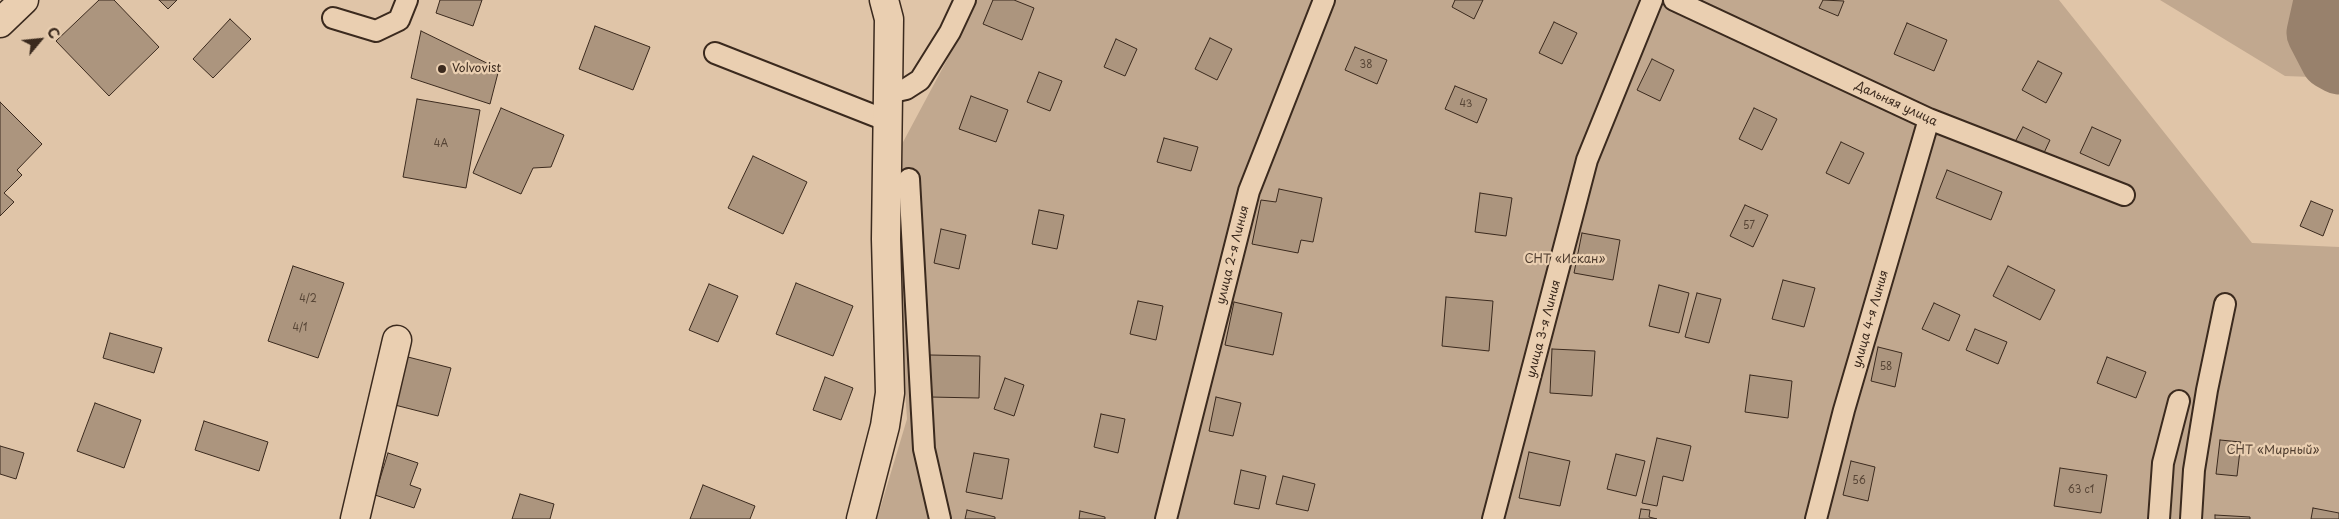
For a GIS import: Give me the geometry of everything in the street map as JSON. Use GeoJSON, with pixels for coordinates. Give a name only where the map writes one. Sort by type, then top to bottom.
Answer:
{"type":"FeatureCollection","features":[{"type":"Feature","properties":{"kind":"street"},"geometry":{"type":"LineString","coordinates":[[0,23],[24,0]]}},
{"type":"Feature","properties":{"kind":"street"},"geometry":{"type":"LineString","coordinates":[[860,519],[885,426],[890,393],[886,238],[889,19],[884,0]]}},
{"type":"Feature","properties":{"kind":"street"},"geometry":{"type":"LineString","coordinates":[[355,519],[397,340]]}},
{"type":"Feature","properties":{"kind":"lane"},"geometry":{"type":"LineString","coordinates":[[333,18],[376,31],[399,20],[407,0]]}},
{"type":"Feature","properties":{"kind":"lane"},"geometry":{"type":"LineString","coordinates":[[888,93],[906,89],[920,80],[950,32],[964,0]]}},
{"type":"Feature","properties":{"kind":"lane","name":"улица 2-я Линия"},"geometry":{"type":"LineString","coordinates":[[1166,519],[1249,191],[1324,0]]}},
{"type":"Feature","properties":{"kind":"lane","name":"улица 3-я Линия"},"geometry":{"type":"LineString","coordinates":[[1493,519],[1587,160],[1652,0]]}},
{"type":"Feature","properties":{"kind":"lane","name":"Дальняя улица"},"geometry":{"type":"LineString","coordinates":[[1674,0],[1929,119],[2124,195]]}},
{"type":"Feature","properties":{"kind":"lane"},"geometry":{"type":"LineString","coordinates":[[715,53],[888,121]]}},
{"type":"Feature","properties":{"kind":"lane","name":"улица 4-я Линия"},"geometry":{"type":"LineString","coordinates":[[1816,519],[1844,410],[1929,119]]}},
{"type":"Feature","properties":{"kind":"lane"},"geometry":{"type":"LineString","coordinates":[[909,179],[924,448],[940,519]]}},
{"type":"Feature","properties":{"kind":"lane"},"geometry":{"type":"LineString","coordinates":[[2191,519],[2195,461],[2226,304]]}},
{"type":"Feature","properties":{"kind":"lane"},"geometry":{"type":"LineString","coordinates":[[2159,519],[2163,462],[2179,401]]}},
{"type":"Feature","properties":{"kind":"green space","name":"СНТ «Искан»"},"geometry":{"type":"Polygon","coordinates":[[[974,0],[2059,0],[2252,243],[2339,247],[2339,519],[877,519],[907,419],[898,283],[894,159],[956,43],[974,0]]]}},
{"type":"Feature","properties":{"kind":"green space"},"geometry":{"type":"Polygon","coordinates":[[[2160,0],[2339,0],[2339,78],[2285,76],[2160,0]]]}},
{"type":"Feature","properties":{"kind":"building"},"geometry":{"type":"Polygon","coordinates":[[[99,0],[114,0],[159,47],[109,96],[56,41],[99,0]]]}},
{"type":"Feature","properties":{"kind":"building"},"geometry":{"type":"Polygon","coordinates":[[[159,0],[177,0],[168,9],[159,0]]]}},
{"type":"Feature","properties":{"kind":"building"},"geometry":{"type":"Polygon","coordinates":[[[440,0],[482,0],[473,26],[436,13],[440,0]]]}},
{"type":"Feature","properties":{"kind":"building"},"geometry":{"type":"Polygon","coordinates":[[[993,0],[1014,0],[1034,8],[1022,40],[983,24],[993,0]]]}},
{"type":"Feature","properties":{"kind":"building"},"geometry":{"type":"Polygon","coordinates":[[[1455,0],[1483,0],[1474,19],[1452,7],[1455,0]]]}},
{"type":"Feature","properties":{"kind":"building"},"geometry":{"type":"Polygon","coordinates":[[[1823,0],[1844,1],[1838,16],[1819,8],[1823,0]]]}},
{"type":"Feature","properties":{"kind":"building"},"geometry":{"type":"Polygon","coordinates":[[[230,19],[251,39],[213,78],[193,59],[230,19]]]}},
{"type":"Feature","properties":{"kind":"building"},"geometry":{"type":"Polygon","coordinates":[[[1554,22],[1577,33],[1562,64],[1539,53],[1554,22]]]}},
{"type":"Feature","properties":{"kind":"building"},"geometry":{"type":"Polygon","coordinates":[[[1907,23],[1947,40],[1934,71],[1894,54],[1907,23]]]}},
{"type":"Feature","properties":{"kind":"building"},"geometry":{"type":"Polygon","coordinates":[[[595,26],[650,47],[633,90],[579,69],[595,26]]]}},
{"type":"Feature","properties":{"kind":"building"},"geometry":{"type":"Polygon","coordinates":[[[421,31],[499,69],[490,104],[411,78],[421,31]]]}},
{"type":"Feature","properties":{"kind":"building"},"geometry":{"type":"Polygon","coordinates":[[[1210,38],[1232,49],[1217,80],[1195,69],[1210,38]]]}},
{"type":"Feature","properties":{"kind":"building"},"geometry":{"type":"Polygon","coordinates":[[[1116,39],[1137,49],[1125,76],[1104,67],[1116,39]]]}},
{"type":"Feature","properties":{"kind":"building"},"geometry":{"type":"Polygon","coordinates":[[[1355,47],[1387,60],[1377,84],[1345,70],[1355,47]]]}},
{"type":"Feature","properties":{"kind":"building"},"geometry":{"type":"Polygon","coordinates":[[[1652,59],[1674,70],[1660,101],[1637,90],[1652,59]]]}},
{"type":"Feature","properties":{"kind":"building"},"geometry":{"type":"Polygon","coordinates":[[[2038,61],[2062,73],[2046,103],[2022,90],[2038,61]]]}},
{"type":"Feature","properties":{"kind":"building"},"geometry":{"type":"Polygon","coordinates":[[[1039,72],[1062,81],[1050,111],[1027,102],[1039,72]]]}},
{"type":"Feature","properties":{"kind":"building"},"geometry":{"type":"Polygon","coordinates":[[[1455,86],[1487,99],[1477,123],[1445,109],[1455,86]]]}},
{"type":"Feature","properties":{"kind":"building"},"geometry":{"type":"Polygon","coordinates":[[[971,96],[1008,110],[996,142],[959,129],[971,96]]]}},
{"type":"Feature","properties":{"kind":"building"},"geometry":{"type":"Polygon","coordinates":[[[417,99],[480,110],[466,188],[403,177],[417,99]]]}},
{"type":"Feature","properties":{"kind":"building"},"geometry":{"type":"Polygon","coordinates":[[[0,102],[42,144],[17,170],[22,175],[4,193],[14,202],[0,216],[0,102]]]}},
{"type":"Feature","properties":{"kind":"building"},"geometry":{"type":"Polygon","coordinates":[[[501,108],[564,135],[551,167],[533,168],[521,194],[473,173],[501,108]]]}},
{"type":"Feature","properties":{"kind":"building"},"geometry":{"type":"Polygon","coordinates":[[[1754,108],[1777,119],[1762,150],[1739,139],[1754,108]]]}},
{"type":"Feature","properties":{"kind":"building"},"geometry":{"type":"Polygon","coordinates":[[[2023,127],[2050,140],[2043,155],[2015,142],[2023,127]]]}},
{"type":"Feature","properties":{"kind":"building"},"geometry":{"type":"Polygon","coordinates":[[[2092,127],[2121,140],[2109,166],[2080,153],[2092,127]]]}},
{"type":"Feature","properties":{"kind":"building"},"geometry":{"type":"Polygon","coordinates":[[[1164,138],[1198,147],[1191,171],[1157,162],[1164,138]]]}},
{"type":"Feature","properties":{"kind":"building"},"geometry":{"type":"Polygon","coordinates":[[[1841,142],[1864,153],[1849,184],[1826,173],[1841,142]]]}},
{"type":"Feature","properties":{"kind":"building"},"geometry":{"type":"Polygon","coordinates":[[[753,156],[807,182],[783,234],[728,208],[753,156]]]}},
{"type":"Feature","properties":{"kind":"building"},"geometry":{"type":"Polygon","coordinates":[[[1947,170],[2002,192],[1991,220],[1936,198],[1947,170]]]}},
{"type":"Feature","properties":{"kind":"building"},"geometry":{"type":"Polygon","coordinates":[[[1279,189],[1322,198],[1313,242],[1301,240],[1298,253],[1252,244],[1261,200],[1276,202],[1279,189]]]}},
{"type":"Feature","properties":{"kind":"building"},"geometry":{"type":"Polygon","coordinates":[[[1480,193],[1512,198],[1506,236],[1475,232],[1480,193]]]}},
{"type":"Feature","properties":{"kind":"building"},"geometry":{"type":"Polygon","coordinates":[[[2311,201],[2333,210],[2323,236],[2300,226],[2311,201]]]}},
{"type":"Feature","properties":{"kind":"building"},"geometry":{"type":"Polygon","coordinates":[[[1745,205],[1768,215],[1753,247],[1730,236],[1745,205]]]}},
{"type":"Feature","properties":{"kind":"building"},"geometry":{"type":"Polygon","coordinates":[[[1039,210],[1064,215],[1057,249],[1032,244],[1039,210]]]}},
{"type":"Feature","properties":{"kind":"building"},"geometry":{"type":"Polygon","coordinates":[[[941,229],[966,235],[959,269],[934,263],[941,229]]]}},
{"type":"Feature","properties":{"kind":"building"},"geometry":{"type":"Polygon","coordinates":[[[1582,233],[1620,240],[1613,280],[1574,273],[1582,233]]]}},
{"type":"Feature","properties":{"kind":"building"},"geometry":{"type":"Polygon","coordinates":[[[293,266],[344,283],[318,358],[268,341],[293,266]]]}},
{"type":"Feature","properties":{"kind":"building"},"geometry":{"type":"Polygon","coordinates":[[[2008,266],[2055,290],[2040,320],[1993,296],[2008,266]]]}},
{"type":"Feature","properties":{"kind":"building"},"geometry":{"type":"Polygon","coordinates":[[[1783,280],[1815,288],[1804,327],[1772,319],[1783,280]]]}},
{"type":"Feature","properties":{"kind":"building"},"geometry":{"type":"Polygon","coordinates":[[[796,283],[853,306],[833,356],[776,334],[796,283]]]}},
{"type":"Feature","properties":{"kind":"building"},"geometry":{"type":"Polygon","coordinates":[[[709,284],[738,296],[718,342],[689,330],[709,284]]]}},
{"type":"Feature","properties":{"kind":"building"},"geometry":{"type":"Polygon","coordinates":[[[1659,285],[1689,293],[1679,333],[1649,326],[1659,285]]]}},
{"type":"Feature","properties":{"kind":"building"},"geometry":{"type":"Polygon","coordinates":[[[1697,293],[1721,299],[1709,343],[1685,337],[1697,293]]]}},
{"type":"Feature","properties":{"kind":"building"},"geometry":{"type":"Polygon","coordinates":[[[1446,297],[1493,301],[1489,351],[1442,346],[1446,297]]]}},
{"type":"Feature","properties":{"kind":"building"},"geometry":{"type":"Polygon","coordinates":[[[1138,301],[1163,306],[1156,340],[1130,334],[1138,301]]]}},
{"type":"Feature","properties":{"kind":"building"},"geometry":{"type":"Polygon","coordinates":[[[1234,302],[1282,313],[1273,355],[1225,345],[1234,302]]]}},
{"type":"Feature","properties":{"kind":"building"},"geometry":{"type":"Polygon","coordinates":[[[1934,303],[1960,315],[1949,341],[1922,329],[1934,303]]]}},
{"type":"Feature","properties":{"kind":"building"},"geometry":{"type":"Polygon","coordinates":[[[1975,329],[2007,342],[1998,364],[1966,350],[1975,329]]]}},
{"type":"Feature","properties":{"kind":"building"},"geometry":{"type":"Polygon","coordinates":[[[110,333],[162,348],[154,373],[103,358],[110,333]]]}},
{"type":"Feature","properties":{"kind":"building"},"geometry":{"type":"Polygon","coordinates":[[[1878,347],[1902,353],[1895,387],[1871,381],[1878,347]]]}},
{"type":"Feature","properties":{"kind":"building"},"geometry":{"type":"Polygon","coordinates":[[[1552,349],[1595,351],[1592,396],[1550,393],[1552,349]]]}},
{"type":"Feature","properties":{"kind":"building"},"geometry":{"type":"Polygon","coordinates":[[[930,355],[980,356],[979,398],[930,397],[930,355]]]}},
{"type":"Feature","properties":{"kind":"building"},"geometry":{"type":"Polygon","coordinates":[[[404,356],[451,368],[438,416],[391,404],[404,356]]]}},
{"type":"Feature","properties":{"kind":"building"},"geometry":{"type":"Polygon","coordinates":[[[2107,357],[2146,372],[2136,398],[2097,383],[2107,357]]]}},
{"type":"Feature","properties":{"kind":"building"},"geometry":{"type":"Polygon","coordinates":[[[1750,375],[1792,381],[1788,418],[1745,412],[1750,375]]]}},
{"type":"Feature","properties":{"kind":"building"},"geometry":{"type":"Polygon","coordinates":[[[825,377],[853,388],[841,420],[813,410],[825,377]]]}},
{"type":"Feature","properties":{"kind":"building"},"geometry":{"type":"Polygon","coordinates":[[[1005,378],[1024,385],[1014,416],[994,409],[1005,378]]]}},
{"type":"Feature","properties":{"kind":"building"},"geometry":{"type":"Polygon","coordinates":[[[1216,397],[1241,403],[1233,436],[1209,431],[1216,397]]]}},
{"type":"Feature","properties":{"kind":"building"},"geometry":{"type":"Polygon","coordinates":[[[95,403],[141,420],[124,468],[77,451],[95,403]]]}},
{"type":"Feature","properties":{"kind":"building"},"geometry":{"type":"Polygon","coordinates":[[[1101,414],[1125,419],[1118,453],[1094,447],[1101,414]]]}},
{"type":"Feature","properties":{"kind":"building"},"geometry":{"type":"Polygon","coordinates":[[[204,421],[268,442],[259,471],[195,450],[204,421]]]}},
{"type":"Feature","properties":{"kind":"building"},"geometry":{"type":"Polygon","coordinates":[[[1657,438],[1691,446],[1683,481],[1663,476],[1657,506],[1642,503],[1657,438]]]}},
{"type":"Feature","properties":{"kind":"building"},"geometry":{"type":"Polygon","coordinates":[[[2220,440],[2241,442],[2237,476],[2216,474],[2220,440]]]}},
{"type":"Feature","properties":{"kind":"building"},"geometry":{"type":"Polygon","coordinates":[[[0,446],[24,453],[16,479],[0,474],[0,446]]]}},
{"type":"Feature","properties":{"kind":"building"},"geometry":{"type":"Polygon","coordinates":[[[1529,452],[1570,461],[1560,506],[1519,498],[1529,452]]]}},
{"type":"Feature","properties":{"kind":"building"},"geometry":{"type":"Polygon","coordinates":[[[388,453],[418,463],[410,485],[421,489],[414,508],[375,495],[388,453]]]}},
{"type":"Feature","properties":{"kind":"building"},"geometry":{"type":"Polygon","coordinates":[[[974,453],[1009,459],[1002,499],[966,492],[974,453]]]}},
{"type":"Feature","properties":{"kind":"building"},"geometry":{"type":"Polygon","coordinates":[[[1616,454],[1645,461],[1636,496],[1607,489],[1616,454]]]}},
{"type":"Feature","properties":{"kind":"building"},"geometry":{"type":"Polygon","coordinates":[[[1851,461],[1875,467],[1868,501],[1843,495],[1851,461]]]}},
{"type":"Feature","properties":{"kind":"building"},"geometry":{"type":"Polygon","coordinates":[[[2060,468],[2107,475],[2101,513],[2054,506],[2060,468]]]}},
{"type":"Feature","properties":{"kind":"building"},"geometry":{"type":"Polygon","coordinates":[[[1241,470],[1266,476],[1259,509],[1234,504],[1241,470]]]}},
{"type":"Feature","properties":{"kind":"building"},"geometry":{"type":"Polygon","coordinates":[[[1283,476],[1315,484],[1308,511],[1276,504],[1283,476]]]}},
{"type":"Feature","properties":{"kind":"building"},"geometry":{"type":"Polygon","coordinates":[[[703,485],[755,506],[750,519],[690,519],[703,485]]]}},
{"type":"Feature","properties":{"kind":"building"},"geometry":{"type":"Polygon","coordinates":[[[520,494],[554,504],[550,519],[512,519],[520,494]]]}},
{"type":"Feature","properties":{"kind":"building"},"geometry":{"type":"Polygon","coordinates":[[[2313,508],[2339,513],[2339,519],[2311,519],[2313,508]]]}},
{"type":"Feature","properties":{"kind":"building"},"geometry":{"type":"Polygon","coordinates":[[[1641,509],[1650,510],[1649,517],[1657,519],[1639,519],[1641,509]]]}},
{"type":"Feature","properties":{"kind":"building"},"geometry":{"type":"Polygon","coordinates":[[[967,510],[995,517],[995,519],[965,519],[967,510]]]}},
{"type":"Feature","properties":{"kind":"building"},"geometry":{"type":"Polygon","coordinates":[[[1080,511],[1105,517],[1105,519],[1079,519],[1080,511]]]}},
{"type":"Feature","properties":{"kind":"building"},"geometry":{"type":"Polygon","coordinates":[[[2215,515],[2250,517],[2250,519],[2215,519],[2215,515]]]}},
{"type":"Feature","properties":{"kind":"waterway"},"geometry":{"type":"LineString","coordinates":[[2327,0],[2322,6],[2316,33],[2330,60],[2339,65]]}},
{"type":"Feature","properties":{"kind":"place","name":"Volvovist"},"geometry":{"type":"Point","coordinates":[442,69]}},
{"type":"Feature","properties":{"kind":"park label","name":"СНТ «Мирный»"},"geometry":{"type":"Point","coordinates":[2273,451]}}]}
